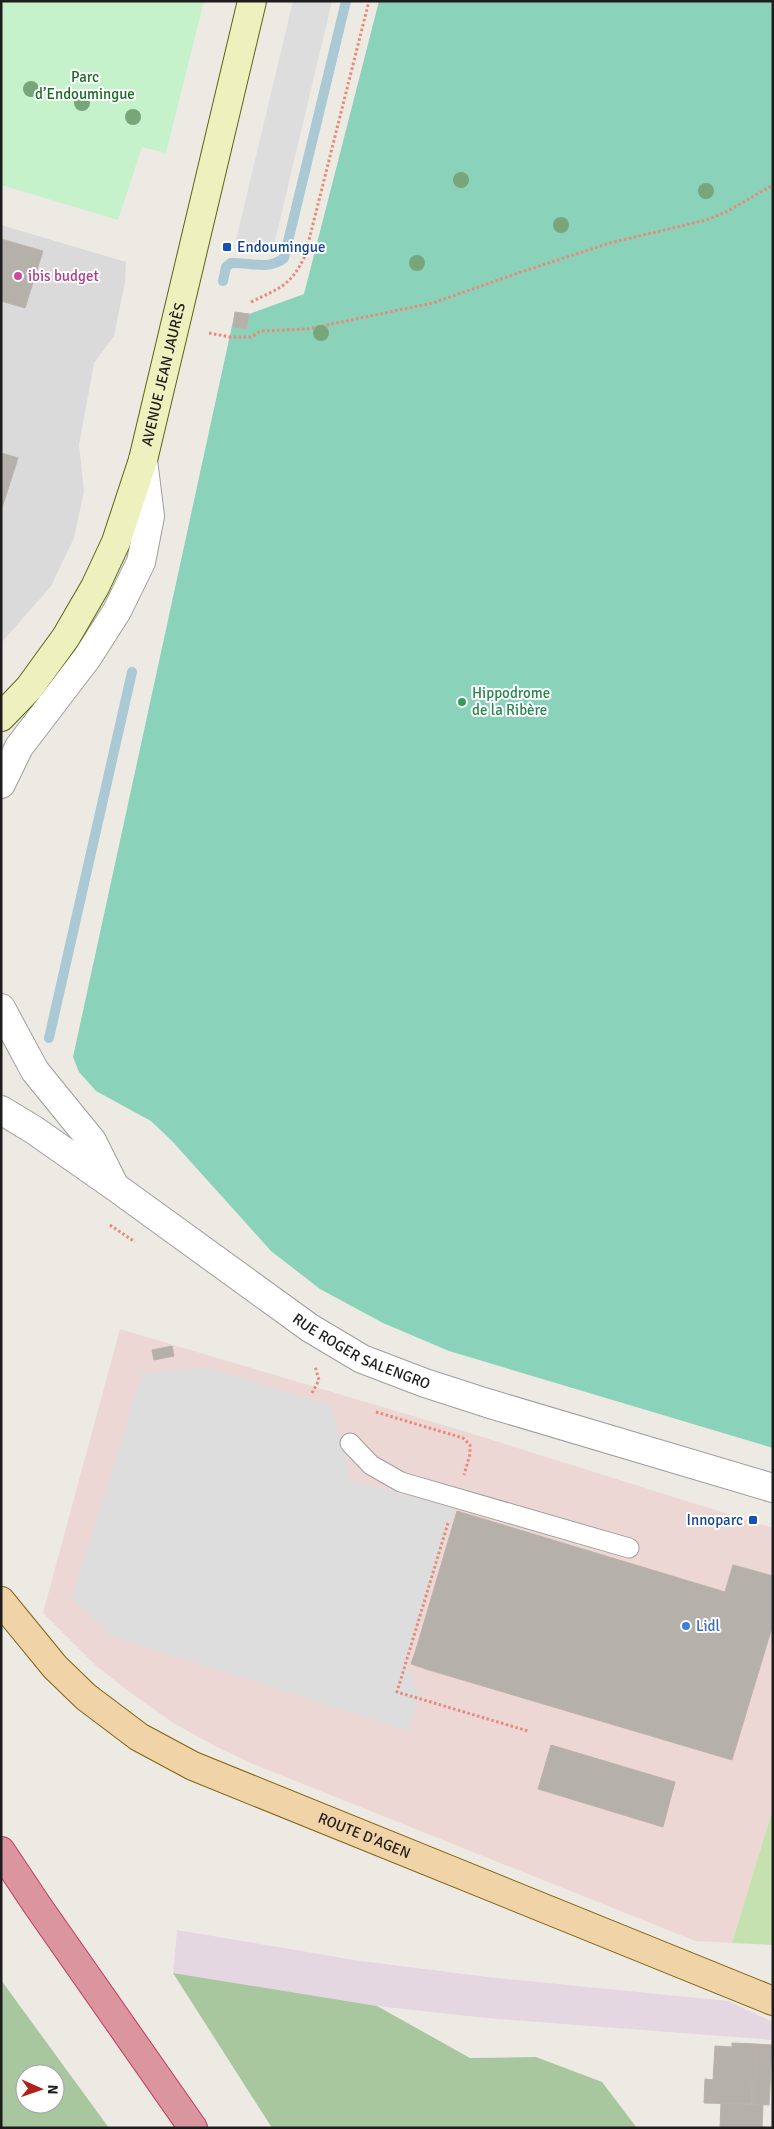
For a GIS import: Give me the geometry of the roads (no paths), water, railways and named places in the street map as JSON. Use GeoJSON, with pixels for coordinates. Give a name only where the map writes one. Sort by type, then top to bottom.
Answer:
{"type":"FeatureCollection","features":[{"type":"Feature","properties":{"kind":"highway"},"geometry":{"type":"LineString","coordinates":[[1,1851],[193,2128]]}},
{"type":"Feature","properties":{"kind":"main road","name":"ROUTE D'AGEN"},"geometry":{"type":"LineString","coordinates":[[1,1601],[55,1667],[86,1697],[139,1737],[193,1766],[773,2001]]}},
{"type":"Feature","properties":{"kind":"street","name":"AVENUE JEAN JAURÈS"},"geometry":{"type":"LineString","coordinates":[[1,717],[29,688],[66,638],[95,587],[116,542],[143,460],[252,1]]}},
{"type":"Feature","properties":{"kind":"street"},"geometry":{"type":"LineString","coordinates":[[1,784],[19,747],[87,658],[117,611],[141,562],[150,516],[143,460]]}},
{"type":"Feature","properties":{"kind":"street"},"geometry":{"type":"LineString","coordinates":[[1,1008],[35,1071],[92,1141],[114,1186]]}},
{"type":"Feature","properties":{"kind":"street","name":"RUE ROGER SALENGRO"},"geometry":{"type":"LineString","coordinates":[[1,1110],[34,1130],[114,1186],[310,1328],[362,1359],[425,1383],[773,1488]]}},
{"type":"Feature","properties":{"kind":"lane"},"geometry":{"type":"LineString","coordinates":[[350,1443],[371,1465],[401,1482],[629,1548]]}},
{"type":"Feature","properties":{"kind":"waterway"},"geometry":{"type":"LineString","coordinates":[[223,281],[226,267],[231,263],[265,265],[278,262],[284,258],[346,1]]}},
{"type":"Feature","properties":{"kind":"waterway"},"geometry":{"type":"LineString","coordinates":[[49,1038],[132,672]]}},
{"type":"Feature","properties":{"kind":"place","name":"Endoumingue"},"geometry":{"type":"Point","coordinates":[227,247]}},
{"type":"Feature","properties":{"kind":"place","name":"ibis budget"},"geometry":{"type":"Point","coordinates":[18,276]}},
{"type":"Feature","properties":{"kind":"place","name":"Hippodrome de la Ribère"},"geometry":{"type":"Point","coordinates":[462,702]}},
{"type":"Feature","properties":{"kind":"place","name":"Innoparc"},"geometry":{"type":"Point","coordinates":[753,1520]}},
{"type":"Feature","properties":{"kind":"place","name":"Lidl"},"geometry":{"type":"Point","coordinates":[686,1626]}},
{"type":"Feature","properties":{"kind":"park label","name":"Parc d’Endoumingue"},"geometry":{"type":"Point","coordinates":[85,86]}}]}
